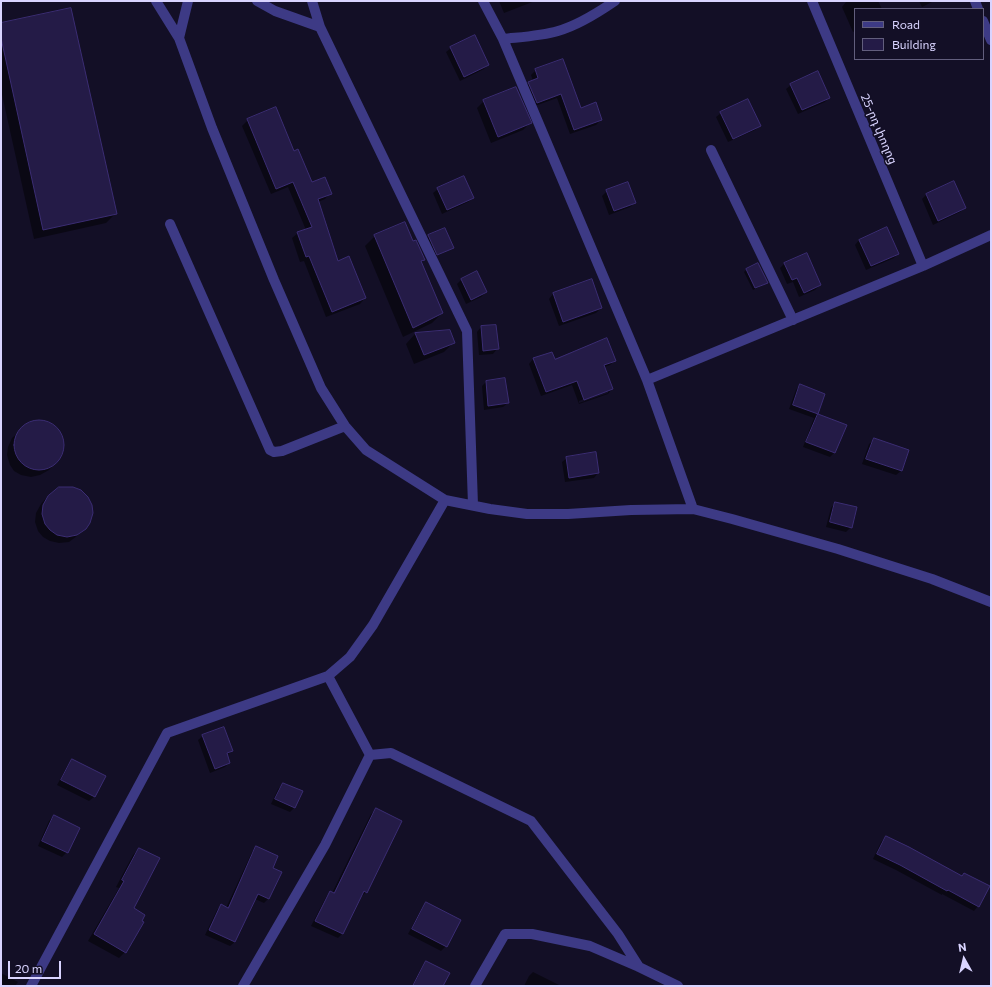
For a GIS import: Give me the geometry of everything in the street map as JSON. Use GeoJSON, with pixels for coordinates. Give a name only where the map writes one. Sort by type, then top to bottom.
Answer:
{"type":"FeatureCollection","features":[{"type":"Feature","properties":{"kind":"street"},"geometry":{"type":"LineString","coordinates":[[156,1],[179,38],[212,128],[274,280],[321,388],[345,426],[366,450],[445,500],[527,514],[568,514],[631,510],[693,509],[838,549],[932,579],[991,602]]}},
{"type":"Feature","properties":{"kind":"street"},"geometry":{"type":"LineString","coordinates":[[179,38],[188,1]]}},
{"type":"Feature","properties":{"kind":"street"},"geometry":{"type":"LineString","coordinates":[[257,1],[275,11],[320,27]]}},
{"type":"Feature","properties":{"kind":"street"},"geometry":{"type":"LineString","coordinates":[[312,1],[320,27],[467,331],[473,505]]}},
{"type":"Feature","properties":{"kind":"street"},"geometry":{"type":"LineString","coordinates":[[483,1],[503,39],[647,380],[693,509]]}},
{"type":"Feature","properties":{"kind":"street"},"geometry":{"type":"LineString","coordinates":[[503,39],[568,28],[615,1]]}},
{"type":"Feature","properties":{"kind":"street","name":"25-րդ փողոց"},"geometry":{"type":"LineString","coordinates":[[812,1],[922,266]]}},
{"type":"Feature","properties":{"kind":"street"},"geometry":{"type":"LineString","coordinates":[[984,23],[991,40]]}},
{"type":"Feature","properties":{"kind":"street"},"geometry":{"type":"LineString","coordinates":[[711,150],[793,320]]}},
{"type":"Feature","properties":{"kind":"street"},"geometry":{"type":"LineString","coordinates":[[170,224],[270,450],[274,452],[282,451],[345,426]]}},
{"type":"Feature","properties":{"kind":"street"},"geometry":{"type":"LineString","coordinates":[[647,380],[922,266],[991,235]]}},
{"type":"Feature","properties":{"kind":"street"},"geometry":{"type":"LineString","coordinates":[[32,986],[167,733],[328,676],[350,658],[373,625],[445,500]]}},
{"type":"Feature","properties":{"kind":"street"},"geometry":{"type":"LineString","coordinates":[[328,676],[370,755]]}},
{"type":"Feature","properties":{"kind":"street"},"geometry":{"type":"LineString","coordinates":[[370,755],[392,753],[531,821],[618,934],[639,967]]}},
{"type":"Feature","properties":{"kind":"street"},"geometry":{"type":"LineString","coordinates":[[243,986],[325,845],[370,755]]}},
{"type":"Feature","properties":{"kind":"street"},"geometry":{"type":"LineString","coordinates":[[475,986],[505,934],[532,934],[590,946],[678,986]]}},
{"type":"Feature","properties":{"kind":"building"},"geometry":{"type":"Polygon","coordinates":[[[71,8],[117,214],[43,230],[1,38],[1,23],[71,8]]]}},
{"type":"Feature","properties":{"kind":"building"},"geometry":{"type":"Polygon","coordinates":[[[475,35],[489,65],[464,77],[450,47],[475,35]]]}},
{"type":"Feature","properties":{"kind":"building"},"geometry":{"type":"Polygon","coordinates":[[[563,59],[581,108],[596,102],[602,120],[574,130],[561,94],[537,103],[528,82],[538,78],[535,69],[563,59]]]}},
{"type":"Feature","properties":{"kind":"building"},"geometry":{"type":"Polygon","coordinates":[[[818,71],[830,98],[802,110],[790,84],[818,71]]]}},
{"type":"Feature","properties":{"kind":"building"},"geometry":{"type":"Polygon","coordinates":[[[516,87],[532,123],[498,137],[483,100],[516,87]]]}},
{"type":"Feature","properties":{"kind":"building"},"geometry":{"type":"Polygon","coordinates":[[[748,99],[761,126],[733,139],[720,112],[748,99]]]}},
{"type":"Feature","properties":{"kind":"building"},"geometry":{"type":"Polygon","coordinates":[[[276,107],[294,151],[298,149],[312,182],[325,177],[332,194],[318,199],[338,261],[349,256],[366,298],[332,312],[309,256],[306,257],[297,232],[312,227],[293,182],[276,189],[247,119],[276,107]]]}},
{"type":"Feature","properties":{"kind":"building"},"geometry":{"type":"Polygon","coordinates":[[[464,176],[474,198],[447,210],[437,188],[464,176]]]}},
{"type":"Feature","properties":{"kind":"building"},"geometry":{"type":"Polygon","coordinates":[[[954,181],[966,208],[938,221],[926,194],[954,181]]]}},
{"type":"Feature","properties":{"kind":"building"},"geometry":{"type":"Polygon","coordinates":[[[628,182],[636,203],[614,211],[606,190],[628,182]]]}},
{"type":"Feature","properties":{"kind":"building"},"geometry":{"type":"Polygon","coordinates":[[[405,222],[413,241],[416,240],[425,260],[421,261],[443,313],[413,328],[374,235],[405,222]]]}},
{"type":"Feature","properties":{"kind":"building"},"geometry":{"type":"Polygon","coordinates":[[[887,227],[899,254],[871,266],[859,240],[887,227]]]}},
{"type":"Feature","properties":{"kind":"building"},"geometry":{"type":"Polygon","coordinates":[[[445,228],[454,248],[437,255],[428,235],[445,228]]]}},
{"type":"Feature","properties":{"kind":"building"},"geometry":{"type":"Polygon","coordinates":[[[807,253],[821,285],[804,293],[797,278],[792,280],[784,263],[807,253]]]}},
{"type":"Feature","properties":{"kind":"building"},"geometry":{"type":"Polygon","coordinates":[[[758,263],[768,283],[755,288],[746,269],[758,263]]]}},
{"type":"Feature","properties":{"kind":"building"},"geometry":{"type":"Polygon","coordinates":[[[477,271],[487,292],[471,300],[461,279],[477,271]]]}},
{"type":"Feature","properties":{"kind":"building"},"geometry":{"type":"Polygon","coordinates":[[[592,279],[602,308],[563,322],[553,293],[592,279]]]}},
{"type":"Feature","properties":{"kind":"building"},"geometry":{"type":"Polygon","coordinates":[[[496,325],[499,349],[483,351],[481,326],[496,325]]]}},
{"type":"Feature","properties":{"kind":"building"},"geometry":{"type":"Polygon","coordinates":[[[450,330],[455,343],[424,355],[415,333],[450,330]]]}},
{"type":"Feature","properties":{"kind":"building"},"geometry":{"type":"Polygon","coordinates":[[[607,338],[616,361],[604,365],[613,389],[584,400],[577,381],[546,392],[533,358],[552,352],[555,359],[607,338]]]}},
{"type":"Feature","properties":{"kind":"building"},"geometry":{"type":"Polygon","coordinates":[[[505,378],[509,403],[488,406],[486,381],[505,378]]]}},
{"type":"Feature","properties":{"kind":"building"},"geometry":{"type":"Polygon","coordinates":[[[800,384],[825,394],[818,414],[793,405],[800,384]]]}},
{"type":"Feature","properties":{"kind":"building"},"geometry":{"type":"Polygon","coordinates":[[[818,414],[847,425],[835,453],[806,442],[818,414]]]}},
{"type":"Feature","properties":{"kind":"building"},"geometry":{"type":"Polygon","coordinates":[[[34,420],[44,420],[57,427],[64,440],[64,450],[57,463],[44,470],[34,470],[25,466],[18,459],[14,450],[14,440],[18,431],[25,424],[34,420]]]}},
{"type":"Feature","properties":{"kind":"building"},"geometry":{"type":"Polygon","coordinates":[[[874,438],[909,450],[902,471],[866,459],[874,438]]]}},
{"type":"Feature","properties":{"kind":"building"},"geometry":{"type":"Polygon","coordinates":[[[596,452],[599,473],[569,478],[566,457],[596,452]]]}},
{"type":"Feature","properties":{"kind":"building"},"geometry":{"type":"Polygon","coordinates":[[[59,487],[73,487],[81,490],[88,497],[92,505],[93,513],[90,523],[86,529],[77,535],[67,537],[57,535],[45,524],[42,514],[43,505],[48,496],[59,487]]]}},
{"type":"Feature","properties":{"kind":"building"},"geometry":{"type":"Polygon","coordinates":[[[835,502],[857,507],[852,528],[830,522],[835,502]]]}},
{"type":"Feature","properties":{"kind":"building"},"geometry":{"type":"Polygon","coordinates":[[[224,727],[233,751],[227,753],[230,763],[215,769],[202,735],[224,727]]]}},
{"type":"Feature","properties":{"kind":"building"},"geometry":{"type":"Polygon","coordinates":[[[72,759],[106,776],[95,797],[61,780],[72,759]]]}},
{"type":"Feature","properties":{"kind":"building"},"geometry":{"type":"Polygon","coordinates":[[[283,783],[303,791],[295,808],[275,799],[283,783]]]}},
{"type":"Feature","properties":{"kind":"building"},"geometry":{"type":"Polygon","coordinates":[[[376,808],[402,821],[367,893],[364,891],[343,934],[315,921],[330,891],[334,893],[376,808]]]}},
{"type":"Feature","properties":{"kind":"building"},"geometry":{"type":"Polygon","coordinates":[[[54,815],[80,828],[68,853],[42,841],[54,815]]]}},
{"type":"Feature","properties":{"kind":"building"},"geometry":{"type":"Polygon","coordinates":[[[886,836],[962,876],[964,873],[990,886],[979,907],[877,854],[886,836]]]}},
{"type":"Feature","properties":{"kind":"building"},"geometry":{"type":"Polygon","coordinates":[[[256,846],[278,856],[273,868],[282,872],[269,899],[258,894],[235,942],[209,930],[221,904],[228,908],[256,846]]]}},
{"type":"Feature","properties":{"kind":"building"},"geometry":{"type":"Polygon","coordinates":[[[139,848],[160,858],[134,908],[145,915],[142,921],[144,922],[126,953],[94,934],[124,881],[122,880],[139,848]]]}},
{"type":"Feature","properties":{"kind":"building"},"geometry":{"type":"Polygon","coordinates":[[[426,902],[461,920],[447,947],[412,929],[426,902]]]}},
{"type":"Feature","properties":{"kind":"building"},"geometry":{"type":"Polygon","coordinates":[[[426,961],[450,973],[443,986],[413,986],[426,961]]]}}]}
